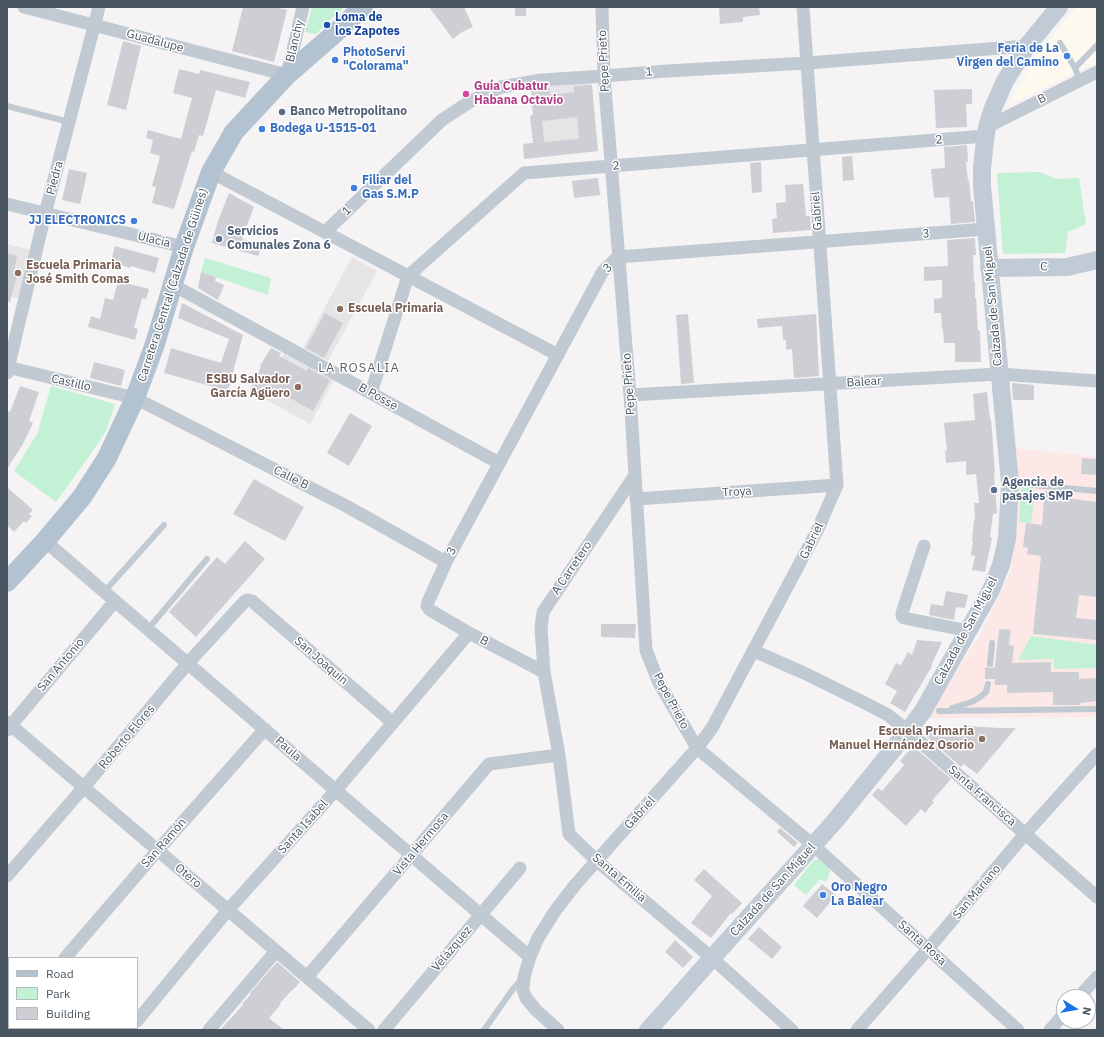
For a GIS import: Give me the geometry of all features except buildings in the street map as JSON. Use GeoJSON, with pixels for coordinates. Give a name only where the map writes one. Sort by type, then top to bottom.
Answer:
{"type":"FeatureCollection","features":[{"type":"Feature","properties":{"kind":"main road","name":"Carretera Central (Calzada de Güines)"},"geometry":{"type":"LineString","coordinates":[[7,582],[45,541],[82,497],[107,458],[135,398],[154,344],[184,247],[211,172],[234,132],[287,75],[333,36],[363,7]]}},
{"type":"Feature","properties":{"kind":"main road","name":"Calzada de San Miguel"},"geometry":{"type":"LineString","coordinates":[[648,1030],[812,845],[836,821],[908,731],[931,711],[969,631],[991,590],[1001,565],[1007,539],[1010,483],[986,229],[982,168],[986,132],[993,108],[1005,81],[1027,46],[1058,7]]}},
{"type":"Feature","properties":{"kind":"main road","name":"C"},"geometry":{"type":"LineString","coordinates":[[990,268],[1067,267],[1097,260]]}},
{"type":"Feature","properties":{"kind":"street","name":"Guadalupe"},"geometry":{"type":"LineString","coordinates":[[24,7],[287,75]]}},
{"type":"Feature","properties":{"kind":"street","name":"Piedra"},"geometry":{"type":"LineString","coordinates":[[8,369],[99,7]]}},
{"type":"Feature","properties":{"kind":"street","name":"Blanchy"},"geometry":{"type":"LineString","coordinates":[[287,75],[302,7]]}},
{"type":"Feature","properties":{"kind":"street","name":"Pepe Prieto"},"geometry":{"type":"LineString","coordinates":[[602,7],[604,76],[630,395],[646,650],[659,683],[697,748]]}},
{"type":"Feature","properties":{"kind":"street","name":"Gabriel"},"geometry":{"type":"LineString","coordinates":[[558,1030],[531,1004],[526,998],[523,990],[524,977],[538,938],[555,911],[597,860],[697,748],[712,728],[818,529],[837,485],[802,7]]}},
{"type":"Feature","properties":{"kind":"street","name":"1"},"geometry":{"type":"LineString","coordinates":[[325,232],[442,120],[471,101],[501,87],[542,80],[807,63],[1027,46]]}},
{"type":"Feature","properties":{"kind":"street","name":"B"},"geometry":{"type":"LineString","coordinates":[[986,132],[1097,72]]}},
{"type":"Feature","properties":{"kind":"street","name":"2"},"geometry":{"type":"LineString","coordinates":[[408,276],[524,173],[813,150],[986,132]]}},
{"type":"Feature","properties":{"kind":"street"},"geometry":{"type":"LineString","coordinates":[[211,172],[558,355]]}},
{"type":"Feature","properties":{"kind":"street","name":"Ulacia"},"geometry":{"type":"LineString","coordinates":[[7,204],[184,247]]}},
{"type":"Feature","properties":{"kind":"street","name":"3"},"geometry":{"type":"LineString","coordinates":[[427,606],[446,562],[603,271],[618,257],[820,243],[986,229]]}},
{"type":"Feature","properties":{"kind":"street"},"geometry":{"type":"LineString","coordinates":[[371,393],[408,276]]}},
{"type":"Feature","properties":{"kind":"street","name":"B Posse"},"geometry":{"type":"LineString","coordinates":[[173,285],[499,463]]}},
{"type":"Feature","properties":{"kind":"street","name":"Castillo"},"geometry":{"type":"LineString","coordinates":[[8,369],[135,398]]}},
{"type":"Feature","properties":{"kind":"street","name":"Balear"},"geometry":{"type":"LineString","coordinates":[[630,395],[999,374],[1097,381]]}},
{"type":"Feature","properties":{"kind":"street","name":"Calle B"},"geometry":{"type":"LineString","coordinates":[[135,398],[348,507],[446,562]]}},
{"type":"Feature","properties":{"kind":"street","name":"A Carretero"},"geometry":{"type":"LineString","coordinates":[[544,672],[541,628],[543,612],[635,475]]}},
{"type":"Feature","properties":{"kind":"street","name":"Troya"},"geometry":{"type":"LineString","coordinates":[[636,499],[837,485]]}},
{"type":"Feature","properties":{"kind":"street","name":"Paula"},"geometry":{"type":"LineString","coordinates":[[45,541],[530,957]]}},
{"type":"Feature","properties":{"kind":"street"},"geometry":{"type":"LineString","coordinates":[[924,546],[902,616],[904,618],[969,631]]}},
{"type":"Feature","properties":{"kind":"street","name":"Roberto Flores"},"geometry":{"type":"LineString","coordinates":[[7,876],[188,663],[245,601],[248,600]]}},
{"type":"Feature","properties":{"kind":"street","name":"San Joaquin"},"geometry":{"type":"LineString","coordinates":[[248,600],[252,601],[393,723]]}},
{"type":"Feature","properties":{"kind":"street","name":"San Antonio"},"geometry":{"type":"LineString","coordinates":[[8,725],[115,601]]}},
{"type":"Feature","properties":{"kind":"street","name":"B"},"geometry":{"type":"LineString","coordinates":[[427,606],[430,610],[469,633],[544,672]]}},
{"type":"Feature","properties":{"kind":"street","name":"Santa Isabel"},"geometry":{"type":"LineString","coordinates":[[138,1021],[228,910],[336,790],[469,633]]}},
{"type":"Feature","properties":{"kind":"street","name":"Santa Francisca"},"geometry":{"type":"LineString","coordinates":[[754,651],[804,673],[888,716],[908,731],[1097,898]]}},
{"type":"Feature","properties":{"kind":"street","name":"Santa Emilia"},"geometry":{"type":"LineString","coordinates":[[544,672],[559,755],[569,834],[597,860],[712,958],[792,1030]]}},
{"type":"Feature","properties":{"kind":"street","name":"Otero"},"geometry":{"type":"LineString","coordinates":[[8,725],[84,787],[369,1030]]}},
{"type":"Feature","properties":{"kind":"street","name":"San Ramón"},"geometry":{"type":"LineString","coordinates":[[66,957],[265,729]]}},
{"type":"Feature","properties":{"kind":"street","name":"Santa Rosa"},"geometry":{"type":"LineString","coordinates":[[697,748],[812,845],[1018,1030]]}},
{"type":"Feature","properties":{"kind":"street","name":"San Mariano"},"geometry":{"type":"LineString","coordinates":[[857,1030],[1097,754]]}},
{"type":"Feature","properties":{"kind":"street","name":"Vista Hermosa"},"geometry":{"type":"LineString","coordinates":[[307,977],[489,764],[559,755]]}},
{"type":"Feature","properties":{"kind":"street","name":"Velázquez"},"geometry":{"type":"LineString","coordinates":[[384,1030],[520,868]]}},
{"type":"Feature","properties":{"kind":"street"},"geometry":{"type":"LineString","coordinates":[[209,1030],[276,950]]}},
{"type":"Feature","properties":{"kind":"street"},"geometry":{"type":"LineString","coordinates":[[1086,989],[1097,977]]}},
{"type":"Feature","properties":{"kind":"lane"},"geometry":{"type":"LineString","coordinates":[[1060,43],[1075,68],[1080,80]]}},
{"type":"Feature","properties":{"kind":"lane"},"geometry":{"type":"LineString","coordinates":[[1075,68],[1097,45]]}},
{"type":"Feature","properties":{"kind":"lane"},"geometry":{"type":"LineString","coordinates":[[7,106],[69,122]]}},
{"type":"Feature","properties":{"kind":"lane"},"geometry":{"type":"LineString","coordinates":[[1010,483],[1097,491]]}},
{"type":"Feature","properties":{"kind":"lane"},"geometry":{"type":"LineString","coordinates":[[104,592],[164,525]]}},
{"type":"Feature","properties":{"kind":"lane"},"geometry":{"type":"LineString","coordinates":[[148,629],[208,559]]}},
{"type":"Feature","properties":{"kind":"lane"},"geometry":{"type":"LineString","coordinates":[[990,664],[992,643]]}},
{"type":"Feature","properties":{"kind":"lane"},"geometry":{"type":"LineString","coordinates":[[931,711],[961,706],[972,702],[986,692],[988,684]]}},
{"type":"Feature","properties":{"kind":"lane"},"geometry":{"type":"LineString","coordinates":[[931,711],[1097,709]]}},
{"type":"Feature","properties":{"kind":"lane"},"geometry":{"type":"LineString","coordinates":[[484,1030],[513,989],[524,977]]}},
{"type":"Feature","properties":{"kind":"shaded area","name":"Feria de La Virgen del Camino"},"geometry":{"type":"Polygon","coordinates":[[[1077,7],[1097,7],[1097,62],[1008,105],[1040,50],[1077,7]]]}},
{"type":"Feature","properties":{"kind":"shaded area"},"geometry":{"type":"Polygon","coordinates":[[[591,82],[598,151],[524,159],[523,144],[533,143],[530,116],[533,115],[531,88],[591,82]]]}},
{"type":"Feature","properties":{"kind":"shaded area","name":"Escuela Primaria José Smith Comas"},"geometry":{"type":"Polygon","coordinates":[[[7,244],[34,251],[22,299],[7,296],[7,244]]]}},
{"type":"Feature","properties":{"kind":"shaded area","name":"Escuela Primaria"},"geometry":{"type":"Polygon","coordinates":[[[352,257],[377,271],[328,361],[303,348],[352,257]]]}},
{"type":"Feature","properties":{"kind":"shaded area","name":"ESBU Salvador García Agüero"},"geometry":{"type":"Polygon","coordinates":[[[286,350],[335,378],[310,424],[260,396],[286,350]]]}},
{"type":"Feature","properties":{"kind":"shaded area"},"geometry":{"type":"Polygon","coordinates":[[[1016,448],[1097,457],[1097,717],[927,718],[978,638],[1012,568],[1016,448]]]}},
{"type":"Feature","properties":{"kind":"green space"},"geometry":{"type":"Polygon","coordinates":[[[312,7],[344,7],[316,34],[305,32],[312,7]]]}},
{"type":"Feature","properties":{"kind":"green space"},"geometry":{"type":"Polygon","coordinates":[[[1040,172],[1056,179],[1079,178],[1086,224],[1068,232],[1065,253],[1003,254],[997,173],[1040,172]]]}},
{"type":"Feature","properties":{"kind":"green space"},"geometry":{"type":"Polygon","coordinates":[[[205,258],[271,278],[268,295],[201,272],[205,258]]]}},
{"type":"Feature","properties":{"kind":"green space"},"geometry":{"type":"Polygon","coordinates":[[[51,386],[115,404],[106,431],[56,502],[14,471],[37,434],[51,386]]]}},
{"type":"Feature","properties":{"kind":"green space"},"geometry":{"type":"Polygon","coordinates":[[[1021,487],[1032,488],[1035,493],[1031,523],[1019,522],[1021,487]]]}},
{"type":"Feature","properties":{"kind":"green space"},"geometry":{"type":"Polygon","coordinates":[[[1031,636],[1097,645],[1097,668],[1054,669],[1054,659],[1018,660],[1031,636]]]}},
{"type":"Feature","properties":{"kind":"green space"},"geometry":{"type":"Polygon","coordinates":[[[820,859],[829,865],[830,872],[826,882],[820,879],[806,895],[794,885],[814,860],[820,859]]]}},
{"type":"Feature","properties":{"kind":"place","name":"Loma de los Zapotes"},"geometry":{"type":"Point","coordinates":[327,25]}},
{"type":"Feature","properties":{"kind":"place","name":"Feria de La Virgen del Camino"},"geometry":{"type":"Point","coordinates":[1067,56]}},
{"type":"Feature","properties":{"kind":"place","name":"PhotoServi \"Colorama\""},"geometry":{"type":"Point","coordinates":[335,60]}},
{"type":"Feature","properties":{"kind":"place","name":"Guía Cubatur Habana Octavio"},"geometry":{"type":"Point","coordinates":[466,94]}},
{"type":"Feature","properties":{"kind":"place","name":"Banco Metropolitano"},"geometry":{"type":"Point","coordinates":[282,112]}},
{"type":"Feature","properties":{"kind":"place","name":"Bodega U-1515-01"},"geometry":{"type":"Point","coordinates":[262,129]}},
{"type":"Feature","properties":{"kind":"place","name":"Filiar del Gas S.M.P"},"geometry":{"type":"Point","coordinates":[354,188]}},
{"type":"Feature","properties":{"kind":"place","name":"JJ ELECTRONICS"},"geometry":{"type":"Point","coordinates":[134,221]}},
{"type":"Feature","properties":{"kind":"place","name":"Servicios Comunales Zona 6"},"geometry":{"type":"Point","coordinates":[219,239]}},
{"type":"Feature","properties":{"kind":"place","name":"Escuela Primaria José Smith Comas"},"geometry":{"type":"Point","coordinates":[18,273]}},
{"type":"Feature","properties":{"kind":"place","name":"Escuela Primaria"},"geometry":{"type":"Point","coordinates":[340,309]}},
{"type":"Feature","properties":{"kind":"place","name":"ESBU Salvador García Agüero"},"geometry":{"type":"Point","coordinates":[298,387]}},
{"type":"Feature","properties":{"kind":"place","name":"Agencia de pasajes SMP"},"geometry":{"type":"Point","coordinates":[994,490]}},
{"type":"Feature","properties":{"kind":"place","name":"Escuela Primaria Manuel Hernández Osorio"},"geometry":{"type":"Point","coordinates":[982,739]}},
{"type":"Feature","properties":{"kind":"place","name":"Oro Negro La Balear"},"geometry":{"type":"Point","coordinates":[823,895]}},
{"type":"Feature","properties":{"kind":"district","name":"LA ROSALIA"},"geometry":{"type":"Point","coordinates":[359,368]}}]}
